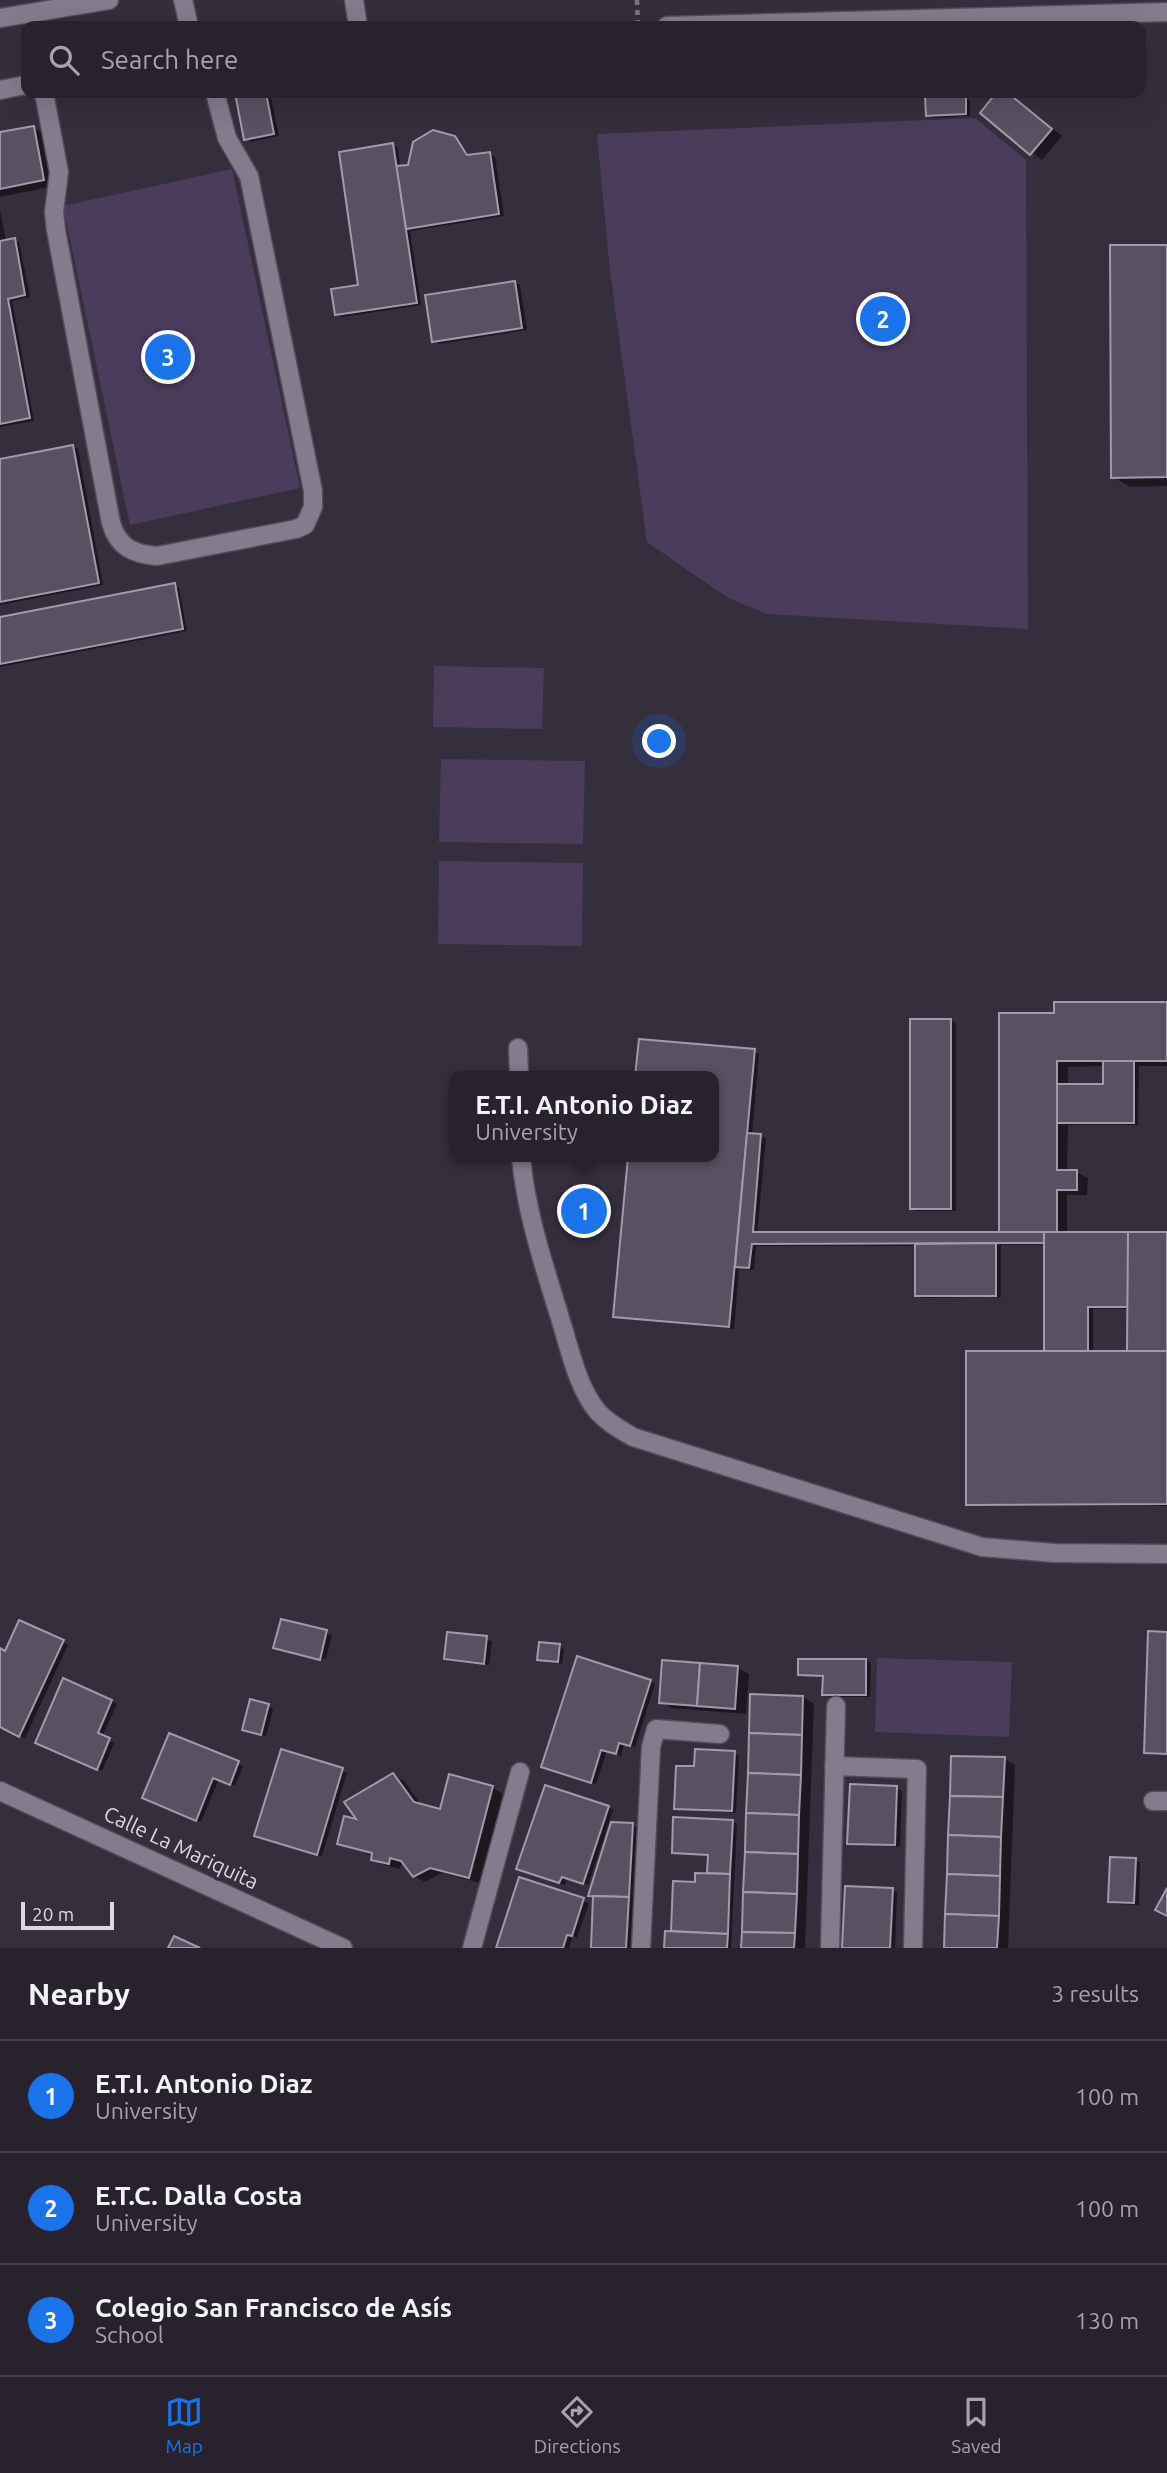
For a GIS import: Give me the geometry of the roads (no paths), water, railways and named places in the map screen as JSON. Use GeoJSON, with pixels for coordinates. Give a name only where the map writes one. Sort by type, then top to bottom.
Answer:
{"type":"FeatureCollection","features":[{"type":"Feature","properties":{"kind":"street"},"geometry":{"type":"LineString","coordinates":[[9,12],[109,0]]}},
{"type":"Feature","properties":{"kind":"street"},"geometry":{"type":"LineString","coordinates":[[183,0],[188,21]]}},
{"type":"Feature","properties":{"kind":"street"},"geometry":{"type":"LineString","coordinates":[[354,0],[357,21]]}},
{"type":"Feature","properties":{"kind":"street"},"geometry":{"type":"LineString","coordinates":[[773,21],[1069,7],[1167,12]]}},
{"type":"Feature","properties":{"kind":"street"},"geometry":{"type":"LineString","coordinates":[[0,90],[21,86]]}},
{"type":"Feature","properties":{"kind":"street"},"geometry":{"type":"LineString","coordinates":[[45,98],[59,172],[54,212],[56,230],[111,523],[115,537],[122,545],[142,555],[157,556],[296,529],[305,525],[313,507],[313,491],[249,176],[227,138],[216,98]]}},
{"type":"Feature","properties":{"kind":"street"},"geometry":{"type":"LineString","coordinates":[[518,1048],[519,1071]]}},
{"type":"Feature","properties":{"kind":"street"},"geometry":{"type":"LineString","coordinates":[[522,1162],[531,1222],[584,1391],[598,1412],[613,1425],[633,1437],[982,1547],[1054,1553],[1167,1554]]}},
{"type":"Feature","properties":{"kind":"street"},"geometry":{"type":"LineString","coordinates":[[830,1948],[836,1706]]}},
{"type":"Feature","properties":{"kind":"street"},"geometry":{"type":"LineString","coordinates":[[641,1948],[651,1747],[656,1729],[720,1734]]}},
{"type":"Feature","properties":{"kind":"street"},"geometry":{"type":"LineString","coordinates":[[834,1766],[917,1769],[913,1948]]}},
{"type":"Feature","properties":{"kind":"street"},"geometry":{"type":"LineString","coordinates":[[472,1948],[520,1772]]}},
{"type":"Feature","properties":{"kind":"street","name":"Calle La Mariquita"},"geometry":{"type":"LineString","coordinates":[[0,1791],[343,1948]]}},
{"type":"Feature","properties":{"kind":"place","name":"E.T.C. Dalla Costa"},"geometry":{"type":"Point","coordinates":[883,319]}},
{"type":"Feature","properties":{"kind":"place","name":"Colegio San Francisco de Asís"},"geometry":{"type":"Point","coordinates":[168,357]}},
{"type":"Feature","properties":{"kind":"place","name":"E.T.I. Antonio Diaz"},"geometry":{"type":"Point","coordinates":[584,1211]}}]}
